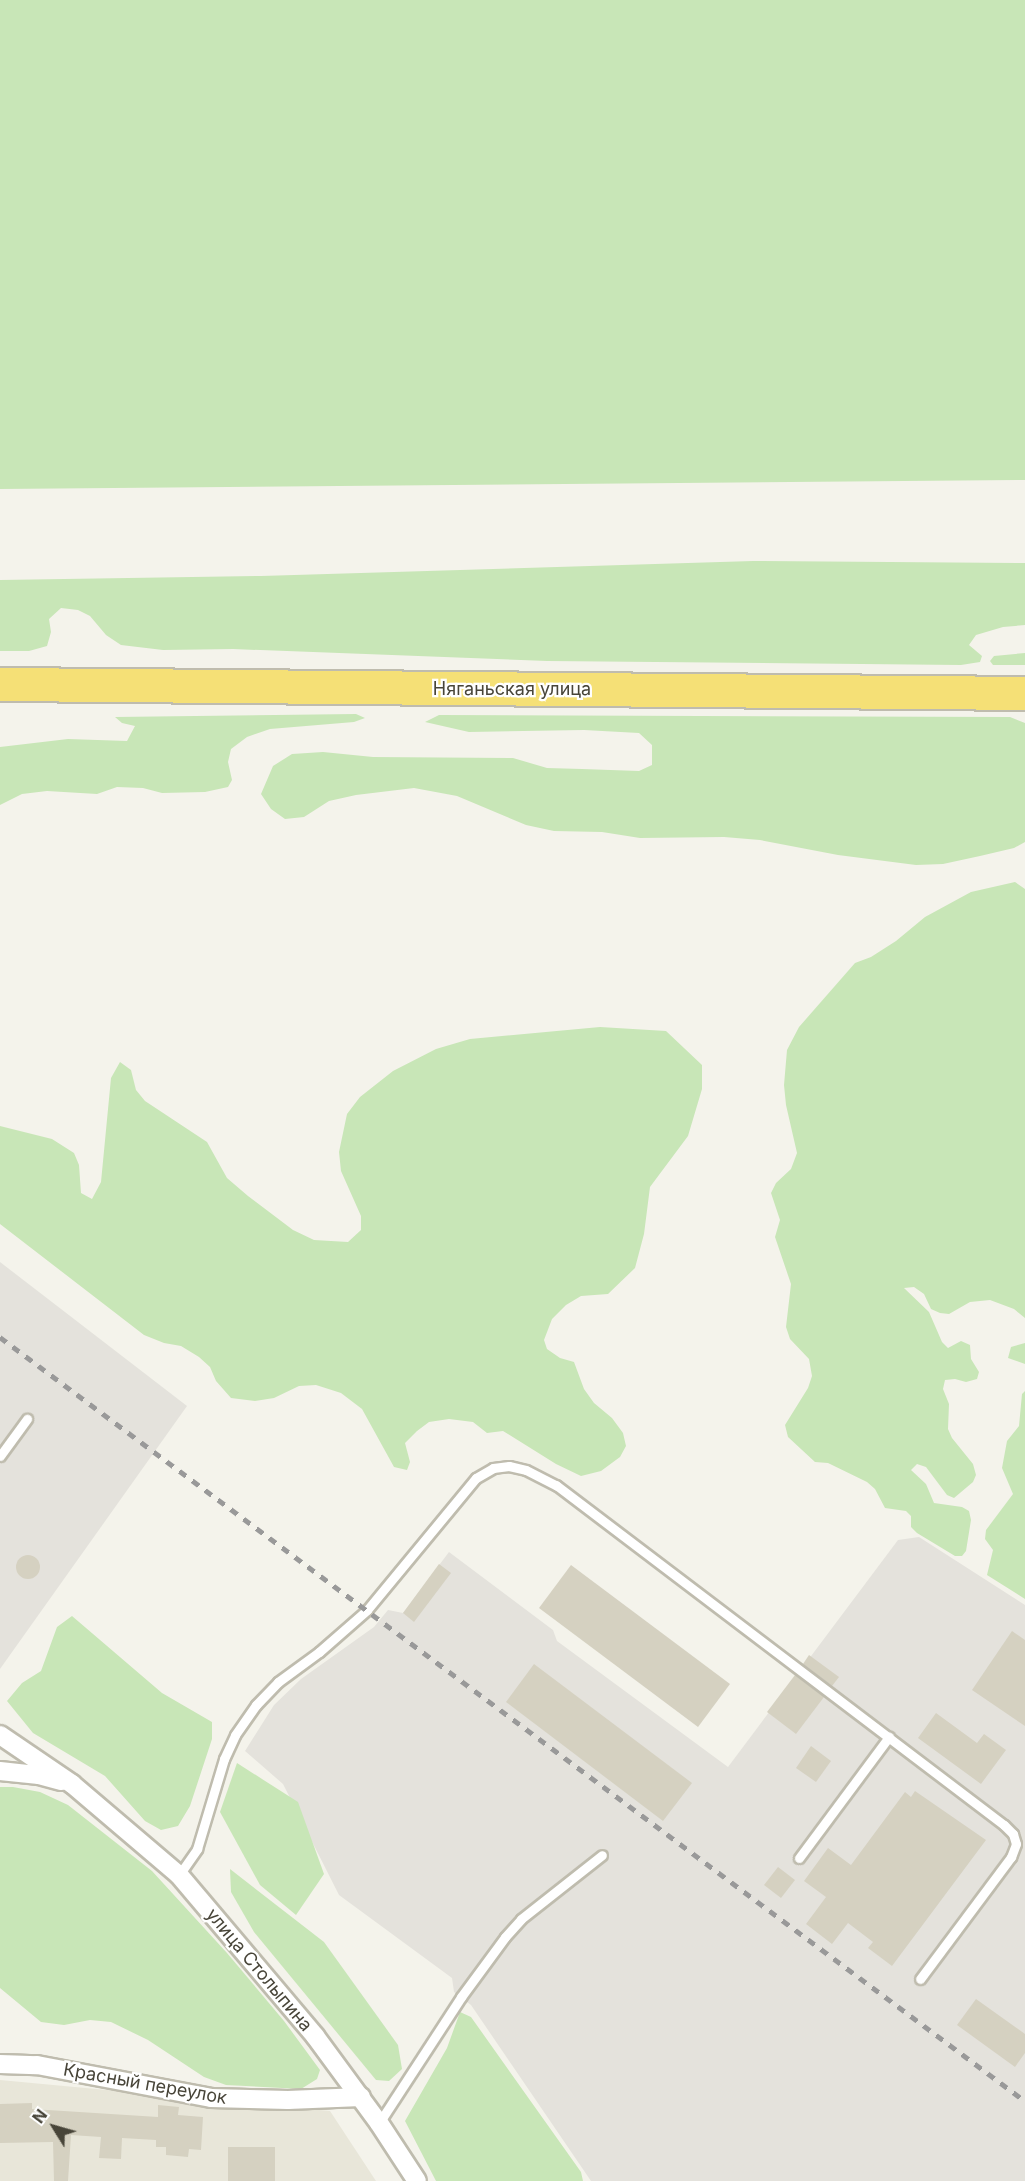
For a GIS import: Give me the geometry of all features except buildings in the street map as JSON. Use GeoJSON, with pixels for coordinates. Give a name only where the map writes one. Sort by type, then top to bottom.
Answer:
{"type":"FeatureCollection","features":[{"type":"Feature","properties":{"kind":"highway","name":"Няганьская улица"},"geometry":{"type":"LineString","coordinates":[[0,684],[1025,693]]}},
{"type":"Feature","properties":{"kind":"street","name":"улица Столыпина"},"geometry":{"type":"LineString","coordinates":[[0,1735],[72,1784],[179,1875],[308,2028],[380,2123],[417,2181]]}},
{"type":"Feature","properties":{"kind":"street","name":"улица Столыпина"},"geometry":{"type":"LineString","coordinates":[[0,1771],[39,1775],[72,1784]]}},
{"type":"Feature","properties":{"kind":"street","name":"Красный переулок"},"geometry":{"type":"LineString","coordinates":[[0,2064],[37,2065],[211,2098],[288,2100],[361,2097]]}},
{"type":"Feature","properties":{"kind":"lane"},"geometry":{"type":"LineString","coordinates":[[0,1456],[27,1419]]}},
{"type":"Feature","properties":{"kind":"lane"},"geometry":{"type":"LineString","coordinates":[[179,1875],[197,1849],[224,1759],[235,1735],[256,1705],[278,1682],[354,1623],[386,1588],[476,1478],[493,1468],[509,1466],[526,1470],[556,1485],[889,1737],[1013,1834],[1016,1844],[1011,1857],[920,1979]]}},
{"type":"Feature","properties":{"kind":"lane"},"geometry":{"type":"LineString","coordinates":[[799,1858],[889,1737]]}},
{"type":"Feature","properties":{"kind":"lane"},"geometry":{"type":"LineString","coordinates":[[380,2123],[461,1997],[505,1937],[521,1919],[602,1855]]}},
{"type":"Feature","properties":{"kind":"shaded area"},"geometry":{"type":"Polygon","coordinates":[[[0,1262],[187,1406],[0,1669],[0,1262]]]}},
{"type":"Feature","properties":{"kind":"shaded area"},"geometry":{"type":"Polygon","coordinates":[[[919,1537],[1025,1605],[1025,2181],[591,2181],[471,2005],[454,1992],[452,1978],[339,1895],[283,1784],[245,1751],[274,1705],[301,1679],[374,1627],[388,1610],[403,1613],[449,1552],[553,1630],[557,1641],[728,1767],[898,1540],[919,1537]]]}},
{"type":"Feature","properties":{"kind":"shaded area"},"geometry":{"type":"Polygon","coordinates":[[[0,2080],[330,2111],[376,2181],[0,2181],[0,2080]]]}},
{"type":"Feature","properties":{"kind":"green space"},"geometry":{"type":"Polygon","coordinates":[[[0,0],[1025,0],[1025,480],[0,489],[0,0]]]}},
{"type":"Feature","properties":{"kind":"green space"},"geometry":{"type":"Polygon","coordinates":[[[753,561],[1025,563],[1025,625],[1003,627],[976,635],[969,645],[982,656],[980,662],[961,665],[547,661],[233,649],[163,650],[121,645],[106,635],[90,616],[78,610],[61,608],[49,619],[51,632],[47,646],[29,651],[0,651],[0,580],[261,576],[753,561]]]}},
{"type":"Feature","properties":{"kind":"green space"},"geometry":{"type":"Polygon","coordinates":[[[1025,653],[1025,665],[993,665],[990,661],[994,656],[1025,653]]]}},
{"type":"Feature","properties":{"kind":"green space"},"geometry":{"type":"Polygon","coordinates":[[[356,714],[365,718],[354,722],[270,729],[247,737],[231,749],[228,762],[232,780],[228,787],[205,792],[162,793],[143,788],[117,787],[97,794],[47,791],[22,794],[0,805],[0,747],[68,739],[127,741],[135,726],[122,723],[115,717],[356,714]]]}},
{"type":"Feature","properties":{"kind":"green space"},"geometry":{"type":"Polygon","coordinates":[[[439,715],[1010,717],[1025,723],[1025,842],[1014,848],[943,864],[916,865],[838,855],[760,840],[724,837],[640,838],[602,832],[554,831],[526,825],[457,796],[414,788],[356,795],[329,801],[304,817],[285,819],[271,809],[261,794],[273,766],[292,754],[323,752],[373,757],[513,758],[547,768],[639,771],[652,765],[652,745],[639,733],[584,730],[469,732],[425,722],[439,715]]]}},
{"type":"Feature","properties":{"kind":"green space"},"geometry":{"type":"Polygon","coordinates":[[[1015,882],[1025,889],[1025,1318],[1014,1309],[990,1300],[970,1302],[949,1314],[940,1313],[931,1309],[924,1294],[914,1287],[904,1288],[929,1312],[942,1342],[948,1348],[961,1341],[970,1345],[971,1359],[979,1372],[977,1379],[966,1382],[955,1379],[945,1380],[943,1389],[949,1404],[948,1429],[952,1438],[973,1464],[976,1475],[973,1482],[954,1498],[947,1495],[926,1467],[917,1464],[911,1470],[926,1484],[934,1503],[962,1507],[969,1511],[971,1520],[966,1551],[962,1556],[955,1556],[917,1533],[911,1527],[911,1516],[906,1511],[885,1508],[875,1489],[867,1482],[828,1463],[815,1462],[788,1437],[785,1425],[808,1388],[812,1376],[809,1359],[790,1339],[786,1327],[791,1284],[775,1237],[780,1220],[771,1193],[776,1183],[791,1169],[797,1153],[784,1085],[787,1050],[799,1027],[855,963],[871,957],[896,941],[925,917],[971,892],[1015,882]]]}},
{"type":"Feature","properties":{"kind":"green space"},"geometry":{"type":"Polygon","coordinates":[[[600,1027],[666,1031],[702,1065],[702,1089],[688,1136],[650,1187],[644,1234],[635,1268],[608,1294],[581,1296],[566,1305],[552,1319],[544,1340],[547,1349],[560,1358],[574,1362],[584,1389],[594,1403],[612,1418],[623,1433],[626,1446],[620,1457],[601,1471],[581,1476],[556,1464],[503,1431],[487,1433],[473,1422],[449,1419],[429,1422],[417,1431],[405,1443],[410,1462],[407,1470],[394,1467],[362,1409],[341,1393],[316,1385],[299,1386],[274,1398],[255,1401],[231,1398],[216,1381],[210,1367],[199,1357],[181,1346],[164,1343],[144,1335],[0,1224],[0,1126],[52,1139],[74,1153],[79,1165],[81,1193],[92,1199],[101,1182],[111,1078],[120,1062],[131,1070],[136,1090],[145,1101],[207,1142],[227,1178],[248,1196],[293,1230],[314,1240],[348,1242],[361,1230],[361,1216],[341,1171],[339,1152],[347,1114],[360,1097],[393,1071],[436,1049],[470,1039],[600,1027]]]}},
{"type":"Feature","properties":{"kind":"green space"},"geometry":{"type":"Polygon","coordinates":[[[1025,1343],[1025,1364],[1008,1358],[1011,1347],[1025,1343]]]}},
{"type":"Feature","properties":{"kind":"green space"},"geometry":{"type":"Polygon","coordinates":[[[1025,1391],[1025,1599],[987,1575],[993,1550],[985,1539],[986,1530],[1013,1494],[1002,1468],[1007,1441],[1019,1426],[1022,1394],[1025,1391]]]}},
{"type":"Feature","properties":{"kind":"green space"},"geometry":{"type":"Polygon","coordinates":[[[72,1616],[162,1693],[212,1722],[212,1739],[190,1806],[178,1826],[161,1830],[145,1821],[105,1776],[33,1733],[7,1701],[22,1683],[41,1671],[57,1627],[72,1616]]]}},
{"type":"Feature","properties":{"kind":"green space"},"geometry":{"type":"Polygon","coordinates":[[[237,1763],[298,1802],[324,1874],[296,1915],[260,1885],[220,1812],[237,1763]]]}},
{"type":"Feature","properties":{"kind":"green space"},"geometry":{"type":"Polygon","coordinates":[[[0,1787],[40,1792],[68,1805],[152,1871],[227,1953],[284,2021],[320,2070],[317,2079],[301,2089],[226,2085],[204,2077],[148,2040],[111,2022],[90,2020],[64,2025],[41,2022],[0,1988],[0,1787]]]}},
{"type":"Feature","properties":{"kind":"green space"},"geometry":{"type":"Polygon","coordinates":[[[230,1869],[324,1942],[398,2045],[402,2069],[389,2081],[376,2080],[254,1932],[231,1892],[230,1869]]]}},
{"type":"Feature","properties":{"kind":"green space"},"geometry":{"type":"Polygon","coordinates":[[[460,2012],[471,2017],[581,2172],[583,2181],[436,2181],[405,2121],[447,2048],[460,2012]]]}},
{"type":"Feature","properties":{"kind":"railway"},"geometry":{"type":"LineString","coordinates":[[0,1337],[1025,2101]]}}]}
